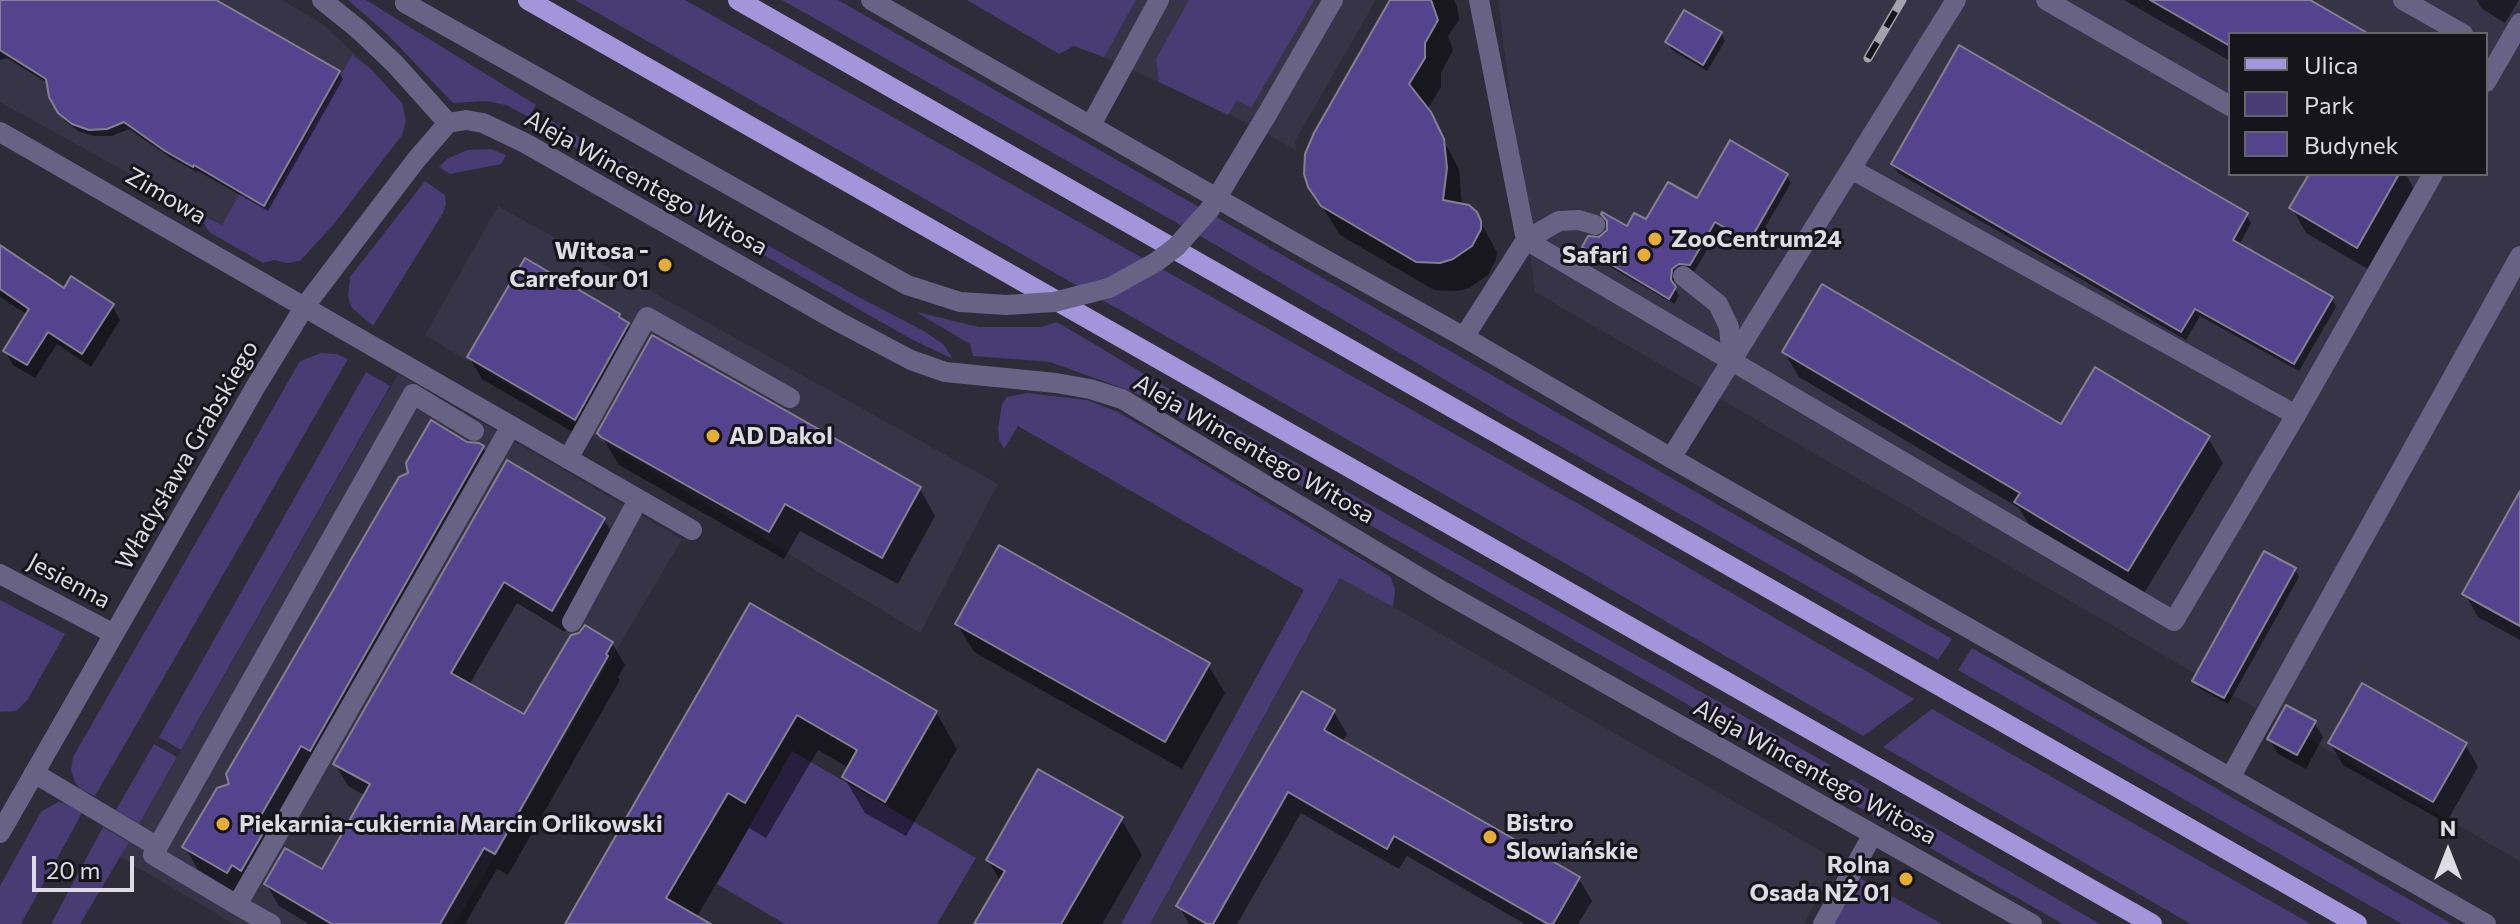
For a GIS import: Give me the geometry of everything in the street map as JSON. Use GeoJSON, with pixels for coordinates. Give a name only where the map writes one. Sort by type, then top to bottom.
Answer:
{"type":"FeatureCollection","features":[{"type":"Feature","properties":{"kind":"main road","name":"Aleja Wincentego Witosa"},"geometry":{"type":"LineString","coordinates":[[528,0],[2152,924]]}},
{"type":"Feature","properties":{"kind":"main road"},"geometry":{"type":"LineString","coordinates":[[738,0],[2357,924]]}},
{"type":"Feature","properties":{"kind":"street"},"geometry":{"type":"LineString","coordinates":[[322,0],[395,64],[448,123]]}},
{"type":"Feature","properties":{"kind":"street"},"geometry":{"type":"LineString","coordinates":[[871,0],[2486,924]]}},
{"type":"Feature","properties":{"kind":"street"},"geometry":{"type":"LineString","coordinates":[[1091,125],[1159,0]]}},
{"type":"Feature","properties":{"kind":"street"},"geometry":{"type":"LineString","coordinates":[[402,1],[893,278],[936,296],[960,302],[1006,305],[1054,302],[1109,288],[1176,247],[1210,209],[1333,0]]}},
{"type":"Feature","properties":{"kind":"street"},"geometry":{"type":"LineString","coordinates":[[1479,0],[1526,240],[2174,621],[2432,176]]}},
{"type":"Feature","properties":{"kind":"street"},"geometry":{"type":"LineString","coordinates":[[1671,458],[1956,0]]}},
{"type":"Feature","properties":{"kind":"street"},"geometry":{"type":"LineString","coordinates":[[2046,0],[2228,105]]}},
{"type":"Feature","properties":{"kind":"street"},"geometry":{"type":"LineString","coordinates":[[2403,0],[2459,32]]}},
{"type":"Feature","properties":{"kind":"street"},"geometry":{"type":"LineString","coordinates":[[2488,74],[2494,51],[2520,23]]}},
{"type":"Feature","properties":{"kind":"street","name":"Aleja Wincentego Witosa"},"geometry":{"type":"LineString","coordinates":[[448,123],[466,120],[483,123],[525,143],[911,360],[945,372],[1056,383],[1122,399],[1442,591],[2032,924]]}},
{"type":"Feature","properties":{"kind":"street","name":"Władysława Grabskiego"},"geometry":{"type":"LineString","coordinates":[[0,833],[305,306],[416,160],[448,123]]}},
{"type":"Feature","properties":{"kind":"street","name":"Zimowa"},"geometry":{"type":"LineString","coordinates":[[0,132],[692,530]]}},
{"type":"Feature","properties":{"kind":"street"},"geometry":{"type":"LineString","coordinates":[[1851,169],[2296,415]]}},
{"type":"Feature","properties":{"kind":"street"},"geometry":{"type":"LineString","coordinates":[[1464,337],[1526,240],[1559,221],[1579,220],[1595,225]]}},
{"type":"Feature","properties":{"kind":"street"},"geometry":{"type":"LineString","coordinates":[[2230,778],[2520,256]]}},
{"type":"Feature","properties":{"kind":"street"},"geometry":{"type":"LineString","coordinates":[[1683,276],[1718,304],[1729,327],[1732,360]]}},
{"type":"Feature","properties":{"kind":"street"},"geometry":{"type":"LineString","coordinates":[[568,459],[647,317],[790,398]]}},
{"type":"Feature","properties":{"kind":"street"},"geometry":{"type":"LineString","coordinates":[[271,924],[153,855],[413,394],[474,431]]}},
{"type":"Feature","properties":{"kind":"street"},"geometry":{"type":"LineString","coordinates":[[237,905],[511,426]]}},
{"type":"Feature","properties":{"kind":"street"},"geometry":{"type":"LineString","coordinates":[[572,622],[638,500]]}},
{"type":"Feature","properties":{"kind":"street","name":"Jesienna"},"geometry":{"type":"LineString","coordinates":[[0,574],[114,634]]}},
{"type":"Feature","properties":{"kind":"street"},"geometry":{"type":"LineString","coordinates":[[34,773],[158,847]]}},
{"type":"Feature","properties":{"kind":"street"},"geometry":{"type":"LineString","coordinates":[[1823,924],[1873,834]]}},
{"type":"Feature","properties":{"kind":"shaded area"},"geometry":{"type":"Polygon","coordinates":[[[0,0],[282,0],[321,23],[371,69],[352,55],[267,208],[222,225],[0,102],[0,0]]]}},
{"type":"Feature","properties":{"kind":"shaded area"},"geometry":{"type":"Polygon","coordinates":[[[996,0],[1376,0],[1295,141],[1296,150],[1243,121],[1074,46],[996,0]]]}},
{"type":"Feature","properties":{"kind":"shaded area"},"geometry":{"type":"Polygon","coordinates":[[[1498,0],[2520,0],[2520,861],[1535,292],[1498,0]]]}},
{"type":"Feature","properties":{"kind":"shaded area"},"geometry":{"type":"Polygon","coordinates":[[[498,206],[998,484],[920,633],[425,335],[498,206]]]}},
{"type":"Feature","properties":{"kind":"shaded area"},"geometry":{"type":"Polygon","coordinates":[[[398,374],[682,539],[455,924],[234,924],[120,857],[398,374]]]}},
{"type":"Feature","properties":{"kind":"shaded area"},"geometry":{"type":"Polygon","coordinates":[[[1341,577],[1837,860],[1804,924],[1150,924],[1341,577]]]}},
{"type":"Feature","properties":{"kind":"green space"},"geometry":{"type":"Polygon","coordinates":[[[348,0],[366,0],[536,105],[529,117],[506,105],[486,101],[453,103],[389,36],[348,0]]]}},
{"type":"Feature","properties":{"kind":"green space"},"geometry":{"type":"Polygon","coordinates":[[[575,0],[685,0],[1584,507],[1914,699],[1863,736],[575,0]]]}},
{"type":"Feature","properties":{"kind":"green space"},"geometry":{"type":"Polygon","coordinates":[[[782,0],[838,0],[1952,639],[1938,660],[1505,415],[1216,245],[782,0]]]}},
{"type":"Feature","properties":{"kind":"green space"},"geometry":{"type":"Polygon","coordinates":[[[967,0],[1136,0],[1104,57],[1074,46],[1059,54],[967,0]]]}},
{"type":"Feature","properties":{"kind":"green space"},"geometry":{"type":"Polygon","coordinates":[[[1189,0],[1314,0],[1251,108],[1237,100],[1228,115],[1159,82],[1156,59],[1189,0]]]}},
{"type":"Feature","properties":{"kind":"green space"},"geometry":{"type":"Polygon","coordinates":[[[352,55],[371,69],[402,103],[406,121],[402,135],[334,224],[300,261],[287,263],[274,260],[263,263],[209,232],[204,223],[206,217],[222,225],[241,192],[267,207],[352,55]]]}},
{"type":"Feature","properties":{"kind":"green space"},"geometry":{"type":"Polygon","coordinates":[[[550,120],[853,294],[922,330],[943,344],[953,359],[911,339],[544,130],[550,120]]]}},
{"type":"Feature","properties":{"kind":"green space"},"geometry":{"type":"Polygon","coordinates":[[[491,149],[506,155],[501,164],[450,174],[439,167],[447,159],[467,150],[491,149]]]}},
{"type":"Feature","properties":{"kind":"green space"},"geometry":{"type":"Polygon","coordinates":[[[425,181],[445,195],[443,213],[373,326],[352,308],[348,297],[350,277],[425,181]]]}},
{"type":"Feature","properties":{"kind":"green space"},"geometry":{"type":"Polygon","coordinates":[[[916,312],[979,327],[1041,327],[1057,322],[1233,427],[1830,765],[1811,781],[1682,701],[1136,393],[1050,362],[973,356],[970,344],[916,312]]]}},
{"type":"Feature","properties":{"kind":"green space"},"geometry":{"type":"Polygon","coordinates":[[[321,353],[348,359],[95,796],[80,789],[71,770],[73,757],[300,361],[321,353]]]}},
{"type":"Feature","properties":{"kind":"green space"},"geometry":{"type":"Polygon","coordinates":[[[366,372],[390,386],[181,750],[159,737],[366,372]]]}},
{"type":"Feature","properties":{"kind":"green space"},"geometry":{"type":"Polygon","coordinates":[[[1027,393],[1087,400],[1118,412],[1391,577],[1395,590],[1393,607],[1340,578],[1150,924],[1121,924],[1304,590],[1018,426],[1004,449],[998,428],[1002,404],[1007,397],[1027,393]]]}},
{"type":"Feature","properties":{"kind":"green space"},"geometry":{"type":"Polygon","coordinates":[[[0,600],[65,634],[28,699],[16,711],[0,712],[0,600]]]}},
{"type":"Feature","properties":{"kind":"green space"},"geometry":{"type":"Polygon","coordinates":[[[1972,648],[2452,924],[2402,924],[1958,670],[1972,648]]]}},
{"type":"Feature","properties":{"kind":"green space"},"geometry":{"type":"Polygon","coordinates":[[[1932,709],[2311,924],[2191,924],[1883,747],[1932,709]]]}},
{"type":"Feature","properties":{"kind":"green space"},"geometry":{"type":"Polygon","coordinates":[[[154,744],[177,757],[139,824],[116,810],[154,744]]]}},
{"type":"Feature","properties":{"kind":"green space"},"geometry":{"type":"Polygon","coordinates":[[[792,751],[976,858],[937,924],[785,924],[717,884],[792,751]]]}},
{"type":"Feature","properties":{"kind":"green space"},"geometry":{"type":"Polygon","coordinates":[[[1851,779],[2100,924],[2063,924],[1834,793],[1851,779]]]}},
{"type":"Feature","properties":{"kind":"green space"},"geometry":{"type":"Polygon","coordinates":[[[58,802],[82,813],[21,924],[0,924],[0,886],[41,812],[58,802]]]}},
{"type":"Feature","properties":{"kind":"green space"},"geometry":{"type":"Polygon","coordinates":[[[103,827],[129,842],[80,924],[51,924],[103,827]]]}},
{"type":"Feature","properties":{"kind":"green space"},"geometry":{"type":"Polygon","coordinates":[[[1861,879],[1942,924],[1834,924],[1861,879]]]}},
{"type":"Feature","properties":{"kind":"building"},"geometry":{"type":"Polygon","coordinates":[[[0,0],[216,0],[340,71],[264,206],[165,151],[124,122],[107,129],[89,130],[72,124],[58,113],[49,97],[46,79],[0,50],[0,0]]]}},
{"type":"Feature","properties":{"kind":"building"},"geometry":{"type":"Polygon","coordinates":[[[1390,0],[1431,0],[1438,20],[1425,43],[1425,58],[1409,84],[1431,112],[1444,139],[1447,168],[1443,200],[1469,205],[1481,221],[1481,229],[1472,246],[1453,259],[1440,263],[1416,262],[1321,206],[1308,187],[1304,174],[1305,154],[1314,133],[1390,0]]]}},
{"type":"Feature","properties":{"kind":"building"},"geometry":{"type":"Polygon","coordinates":[[[2150,0],[2310,0],[2366,32],[2228,32],[2228,45],[2150,0]]]}},
{"type":"Feature","properties":{"kind":"building"},"geometry":{"type":"Polygon","coordinates":[[[1684,10],[1722,32],[1703,65],[1665,42],[1684,10]]]}},
{"type":"Feature","properties":{"kind":"building"},"geometry":{"type":"Polygon","coordinates":[[[1959,45],[2248,213],[2233,240],[2333,297],[2294,364],[2195,309],[2181,332],[1891,164],[1959,45]]]}},
{"type":"Feature","properties":{"kind":"building"},"geometry":{"type":"Polygon","coordinates":[[[1730,140],[1788,174],[1749,242],[1715,222],[1690,265],[1679,264],[1672,269],[1671,280],[1676,287],[1669,299],[1582,247],[1588,236],[1599,237],[1607,230],[1607,221],[1602,212],[1627,226],[1634,213],[1646,219],[1668,182],[1697,198],[1730,140]]]}},
{"type":"Feature","properties":{"kind":"building"},"geometry":{"type":"Polygon","coordinates":[[[2308,176],[2398,176],[2357,248],[2289,208],[2308,176]]]}},
{"type":"Feature","properties":{"kind":"building"},"geometry":{"type":"Polygon","coordinates":[[[0,245],[64,288],[71,276],[114,304],[82,354],[48,332],[27,365],[3,351],[29,309],[0,289],[0,245]]]}},
{"type":"Feature","properties":{"kind":"building"},"geometry":{"type":"Polygon","coordinates":[[[525,258],[620,314],[619,317],[629,323],[575,420],[467,357],[525,258]]]}},
{"type":"Feature","properties":{"kind":"building"},"geometry":{"type":"Polygon","coordinates":[[[1822,284],[2061,424],[2095,367],[2210,436],[2128,571],[2014,502],[2020,493],[1782,352],[1822,284]]]}},
{"type":"Feature","properties":{"kind":"building","name":"AD Dakol"},"geometry":{"type":"Polygon","coordinates":[[[652,335],[921,487],[882,558],[785,504],[769,532],[601,437],[597,433],[652,335]]]}},
{"type":"Feature","properties":{"kind":"building"},"geometry":{"type":"Polygon","coordinates":[[[431,420],[467,442],[484,446],[310,751],[301,746],[253,829],[262,835],[241,871],[232,865],[227,873],[182,847],[217,788],[229,784],[226,774],[399,477],[408,473],[406,463],[431,420]]]}},
{"type":"Feature","properties":{"kind":"building"},"geometry":{"type":"Polygon","coordinates":[[[507,460],[605,518],[552,611],[504,582],[451,673],[524,714],[571,635],[579,633],[585,625],[613,642],[606,654],[608,656],[495,854],[484,848],[440,924],[332,924],[264,884],[285,848],[322,869],[370,784],[333,764],[507,460]]]}},
{"type":"Feature","properties":{"kind":"building"},"geometry":{"type":"Polygon","coordinates":[[[2520,491],[2520,626],[2462,594],[2520,491]]]}},
{"type":"Feature","properties":{"kind":"building"},"geometry":{"type":"Polygon","coordinates":[[[999,545],[1210,663],[1165,742],[955,624],[999,545]]]}},
{"type":"Feature","properties":{"kind":"building"},"geometry":{"type":"Polygon","coordinates":[[[2264,551],[2296,568],[2224,698],[2192,681],[2264,551]]]}},
{"type":"Feature","properties":{"kind":"building"},"geometry":{"type":"Polygon","coordinates":[[[750,603],[937,711],[885,802],[842,777],[857,750],[797,715],[745,803],[728,793],[666,898],[711,924],[565,924],[750,603]]]}},
{"type":"Feature","properties":{"kind":"building"},"geometry":{"type":"Polygon","coordinates":[[[2362,683],[2467,743],[2433,802],[2328,743],[2362,683]]]}},
{"type":"Feature","properties":{"kind":"building"},"geometry":{"type":"Polygon","coordinates":[[[1302,691],[1335,710],[1324,730],[1580,877],[1553,924],[1548,924],[1394,836],[1387,849],[1288,792],[1213,924],[1207,924],[1176,906],[1302,691]]]}},
{"type":"Feature","properties":{"kind":"building"},"geometry":{"type":"Polygon","coordinates":[[[2286,705],[2316,721],[2297,755],[2267,739],[2286,705]]]}},
{"type":"Feature","properties":{"kind":"building"},"geometry":{"type":"Polygon","coordinates":[[[1038,769],[1123,817],[1061,924],[974,924],[1005,871],[986,860],[1038,769]]]}},
{"type":"Feature","properties":{"kind":"railway"},"geometry":{"type":"LineString","coordinates":[[1868,58],[1902,0]]}},
{"type":"Feature","properties":{"kind":"place","name":"ZooCentrum24"},"geometry":{"type":"Point","coordinates":[1655,239]}},
{"type":"Feature","properties":{"kind":"place","name":"Safari"},"geometry":{"type":"Point","coordinates":[1644,255]}},
{"type":"Feature","properties":{"kind":"place","name":"Witosa - Carrefour 01"},"geometry":{"type":"Point","coordinates":[665,265]}},
{"type":"Feature","properties":{"kind":"place","name":"AD Dakol"},"geometry":{"type":"Point","coordinates":[713,436]}},
{"type":"Feature","properties":{"kind":"place","name":"Piekarnia-cukiernia Marcin Orlikowski"},"geometry":{"type":"Point","coordinates":[223,824]}},
{"type":"Feature","properties":{"kind":"place","name":"Bistro Slowiańskie"},"geometry":{"type":"Point","coordinates":[1490,837]}},
{"type":"Feature","properties":{"kind":"place","name":"Rolna Osada NŻ 01"},"geometry":{"type":"Point","coordinates":[1906,879]}}]}
